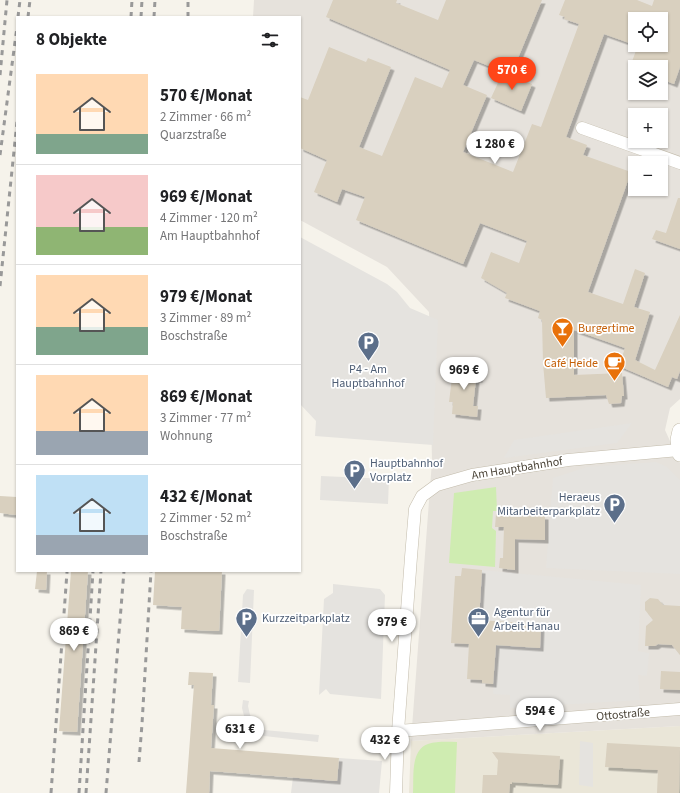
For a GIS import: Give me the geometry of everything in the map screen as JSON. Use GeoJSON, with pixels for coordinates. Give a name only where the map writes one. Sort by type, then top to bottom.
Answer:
{"type":"FeatureCollection","features":[{"type":"Feature","properties":{"kind":"street"},"geometry":{"type":"LineString","coordinates":[[582,128],[680,163]]}},
{"type":"Feature","properties":{"kind":"street"},"geometry":{"type":"LineString","coordinates":[[679,452],[678,440],[680,431]]}},
{"type":"Feature","properties":{"kind":"street","name":"Am Hauptbahnhof"},"geometry":{"type":"LineString","coordinates":[[396,793],[398,731],[415,509],[422,496],[437,485],[472,475],[568,460],[679,452]]}},
{"type":"Feature","properties":{"kind":"street","name":"Ottostraße"},"geometry":{"type":"LineString","coordinates":[[398,731],[680,709]]}},
{"type":"Feature","properties":{"kind":"shaded area"},"geometry":{"type":"Polygon","coordinates":[[[254,0],[680,0],[680,399],[670,408],[665,430],[680,463],[680,726],[411,741],[432,461],[429,312],[387,267],[301,221],[301,16],[253,16],[254,0]]]}},
{"type":"Feature","properties":{"kind":"shaded area","name":"P4 - Am Hauptbahnhof"},"geometry":{"type":"Polygon","coordinates":[[[301,238],[387,284],[397,292],[410,308],[438,320],[433,445],[315,436],[316,421],[301,405],[301,238]]]}},
{"type":"Feature","properties":{"kind":"shaded area"},"geometry":{"type":"Polygon","coordinates":[[[632,423],[617,443],[504,458],[514,440],[632,423]]]}},
{"type":"Feature","properties":{"kind":"shaded area","name":"Heraeus Mitarbeiterparkplatz"},"geometry":{"type":"Polygon","coordinates":[[[656,462],[667,467],[680,480],[680,574],[546,568],[553,478],[587,467],[656,462]]]}},
{"type":"Feature","properties":{"kind":"shaded area","name":"Hauptbahnhof Vorplatz"},"geometry":{"type":"Polygon","coordinates":[[[321,476],[389,479],[388,504],[320,500],[321,476]]]}},
{"type":"Feature","properties":{"kind":"shaded area"},"geometry":{"type":"Polygon","coordinates":[[[482,570],[641,585],[638,651],[649,653],[647,676],[638,675],[640,700],[510,708],[510,695],[493,694],[496,645],[540,648],[541,624],[479,620],[482,570]]]}},
{"type":"Feature","properties":{"kind":"shaded area"},"geometry":{"type":"Polygon","coordinates":[[[333,584],[380,589],[385,595],[381,699],[330,694],[326,689],[319,695],[324,599],[333,593],[333,584]]]}},
{"type":"Feature","properties":{"kind":"shaded area","name":"Kurzzeitparkplatz"},"geometry":{"type":"Polygon","coordinates":[[[247,589],[254,590],[250,683],[238,682],[243,595],[247,589]]]}},
{"type":"Feature","properties":{"kind":"shaded area"},"geometry":{"type":"Polygon","coordinates":[[[243,700],[249,701],[248,706],[250,715],[264,730],[319,735],[318,742],[264,736],[254,731],[244,716],[242,708],[243,700]]]}},
{"type":"Feature","properties":{"kind":"shaded area"},"geometry":{"type":"Polygon","coordinates":[[[680,726],[680,793],[409,793],[411,741],[680,726]]]}},
{"type":"Feature","properties":{"kind":"shaded area"},"geometry":{"type":"Polygon","coordinates":[[[580,741],[593,743],[593,787],[579,785],[580,741]]]}},
{"type":"Feature","properties":{"kind":"shaded area"},"geometry":{"type":"Polygon","coordinates":[[[339,758],[382,761],[379,793],[291,793],[293,777],[337,781],[339,758]]]}},
{"type":"Feature","properties":{"kind":"green space"},"geometry":{"type":"Polygon","coordinates":[[[496,487],[497,511],[493,511],[492,528],[496,531],[495,567],[449,563],[454,493],[496,487]]]}},
{"type":"Feature","properties":{"kind":"green space"},"geometry":{"type":"Polygon","coordinates":[[[435,742],[457,742],[455,793],[413,793],[414,765],[418,752],[422,747],[435,742]]]}},
{"type":"Feature","properties":{"kind":"building"},"geometry":{"type":"Polygon","coordinates":[[[333,0],[397,0],[396,3],[438,20],[446,0],[542,0],[511,75],[474,60],[463,85],[487,95],[463,152],[513,172],[532,124],[541,127],[579,24],[564,19],[565,17],[559,15],[565,0],[637,0],[652,6],[654,0],[680,0],[680,67],[674,84],[668,82],[668,60],[633,60],[635,52],[668,52],[668,12],[628,12],[628,43],[604,34],[566,137],[587,145],[583,155],[628,171],[628,180],[588,292],[623,304],[635,269],[645,273],[634,307],[650,312],[635,360],[655,370],[680,315],[680,371],[677,379],[672,377],[668,387],[619,366],[625,348],[574,330],[574,375],[622,373],[624,396],[622,396],[621,403],[609,404],[606,395],[546,398],[543,363],[542,320],[538,318],[540,311],[505,298],[507,293],[481,278],[491,252],[519,263],[527,241],[480,223],[463,264],[356,220],[365,197],[342,189],[337,202],[314,192],[327,160],[301,148],[301,97],[308,100],[329,47],[366,62],[368,58],[391,67],[359,147],[382,156],[415,77],[442,88],[450,70],[326,17],[333,0]]]}},
{"type":"Feature","properties":{"kind":"building"},"geometry":{"type":"Polygon","coordinates":[[[503,72],[532,84],[521,111],[491,98],[503,72]]]}},
{"type":"Feature","properties":{"kind":"building"},"geometry":{"type":"Polygon","coordinates":[[[678,198],[680,198],[680,249],[652,239],[656,230],[666,233],[678,198]]]}},
{"type":"Feature","properties":{"kind":"building"},"geometry":{"type":"Polygon","coordinates":[[[456,366],[480,369],[479,379],[476,379],[473,406],[478,406],[477,417],[452,414],[453,402],[449,402],[452,378],[455,378],[456,366]]]}},
{"type":"Feature","properties":{"kind":"building"},"geometry":{"type":"Polygon","coordinates":[[[0,496],[16,497],[16,515],[0,513],[0,496]]]}},
{"type":"Feature","properties":{"kind":"building"},"geometry":{"type":"Polygon","coordinates":[[[496,514],[545,516],[545,540],[515,539],[515,570],[499,568],[500,558],[503,558],[504,527],[495,527],[496,514]]]}},
{"type":"Feature","properties":{"kind":"building"},"geometry":{"type":"Polygon","coordinates":[[[462,568],[482,570],[479,620],[541,624],[540,648],[496,645],[493,684],[482,683],[482,680],[467,679],[469,644],[451,643],[455,576],[461,576],[462,568]]]}},
{"type":"Feature","properties":{"kind":"building"},"geometry":{"type":"Polygon","coordinates":[[[37,572],[47,572],[46,590],[35,589],[37,572]]]}},
{"type":"Feature","properties":{"kind":"building"},"geometry":{"type":"Polygon","coordinates":[[[71,572],[88,572],[77,732],[59,731],[71,572]]]}},
{"type":"Feature","properties":{"kind":"building"},"geometry":{"type":"Polygon","coordinates":[[[155,572],[222,572],[219,631],[181,629],[182,607],[153,605],[155,572]]]}},
{"type":"Feature","properties":{"kind":"building"},"geometry":{"type":"Polygon","coordinates":[[[650,598],[658,599],[663,605],[680,606],[680,655],[672,645],[658,644],[655,646],[645,646],[646,626],[653,620],[645,610],[645,602],[650,598]]]}},
{"type":"Feature","properties":{"kind":"building"},"geometry":{"type":"Polygon","coordinates":[[[661,671],[680,672],[680,690],[660,689],[661,671]]]}},
{"type":"Feature","properties":{"kind":"building"},"geometry":{"type":"Polygon","coordinates":[[[189,672],[213,673],[211,705],[214,705],[211,748],[339,758],[337,781],[210,771],[209,793],[186,793],[194,685],[188,685],[189,672]]]}},
{"type":"Feature","properties":{"kind":"building"},"geometry":{"type":"Polygon","coordinates":[[[607,743],[680,747],[679,793],[657,793],[658,770],[605,767],[607,743]]]}},
{"type":"Feature","properties":{"kind":"building"},"geometry":{"type":"Polygon","coordinates":[[[492,752],[560,756],[558,785],[512,782],[512,784],[510,784],[509,793],[482,793],[483,775],[497,775],[498,760],[492,752]]]}},
{"type":"Feature","properties":{"kind":"railway"},"geometry":{"type":"LineString","coordinates":[[0,75],[7,0]]}},
{"type":"Feature","properties":{"kind":"railway"},"geometry":{"type":"LineString","coordinates":[[18,16],[20,0]]}},
{"type":"Feature","properties":{"kind":"railway"},"geometry":{"type":"LineString","coordinates":[[28,16],[30,0]]}},
{"type":"Feature","properties":{"kind":"railway"},"geometry":{"type":"LineString","coordinates":[[131,16],[132,0]]}},
{"type":"Feature","properties":{"kind":"railway"},"geometry":{"type":"LineString","coordinates":[[141,16],[142,0]]}},
{"type":"Feature","properties":{"kind":"railway"},"geometry":{"type":"LineString","coordinates":[[154,16],[155,0]]}},
{"type":"Feature","properties":{"kind":"railway"},"geometry":{"type":"LineString","coordinates":[[188,0],[188,16]]}},
{"type":"Feature","properties":{"kind":"railway"},"geometry":{"type":"LineString","coordinates":[[0,155],[16,35]]}},
{"type":"Feature","properties":{"kind":"railway"},"geometry":{"type":"LineString","coordinates":[[0,286],[16,132]]}},
{"type":"Feature","properties":{"kind":"railway"},"geometry":{"type":"LineString","coordinates":[[51,793],[67,572]]}},
{"type":"Feature","properties":{"kind":"railway"},"geometry":{"type":"LineString","coordinates":[[79,793],[93,572]]}},
{"type":"Feature","properties":{"kind":"railway"},"geometry":{"type":"LineString","coordinates":[[86,793],[101,572]]}},
{"type":"Feature","properties":{"kind":"railway"},"geometry":{"type":"LineString","coordinates":[[106,793],[124,572]]}},
{"type":"Feature","properties":{"kind":"railway"},"geometry":{"type":"LineString","coordinates":[[139,762],[151,572]]}},
{"type":"Feature","properties":{"kind":"place","name":"Burgertime"},"geometry":{"type":"Point","coordinates":[562,348]}},
{"type":"Feature","properties":{"kind":"place","name":"P4 - Am Hauptbahnhof"},"geometry":{"type":"Point","coordinates":[368,362]}},
{"type":"Feature","properties":{"kind":"place","name":"Café Heide"},"geometry":{"type":"Point","coordinates":[614,382]}},
{"type":"Feature","properties":{"kind":"place","name":"Hauptbahnhof Vorplatz"},"geometry":{"type":"Point","coordinates":[355,490]}},
{"type":"Feature","properties":{"kind":"place","name":"Heraeus Mitarbeiterparkplatz"},"geometry":{"type":"Point","coordinates":[615,524]}},
{"type":"Feature","properties":{"kind":"place","name":"Kurzzeitparkplatz"},"geometry":{"type":"Point","coordinates":[246,638]}},
{"type":"Feature","properties":{"kind":"place","name":"Agentur für Arbeit Hanau"},"geometry":{"type":"Point","coordinates":[479,638]}}]}
